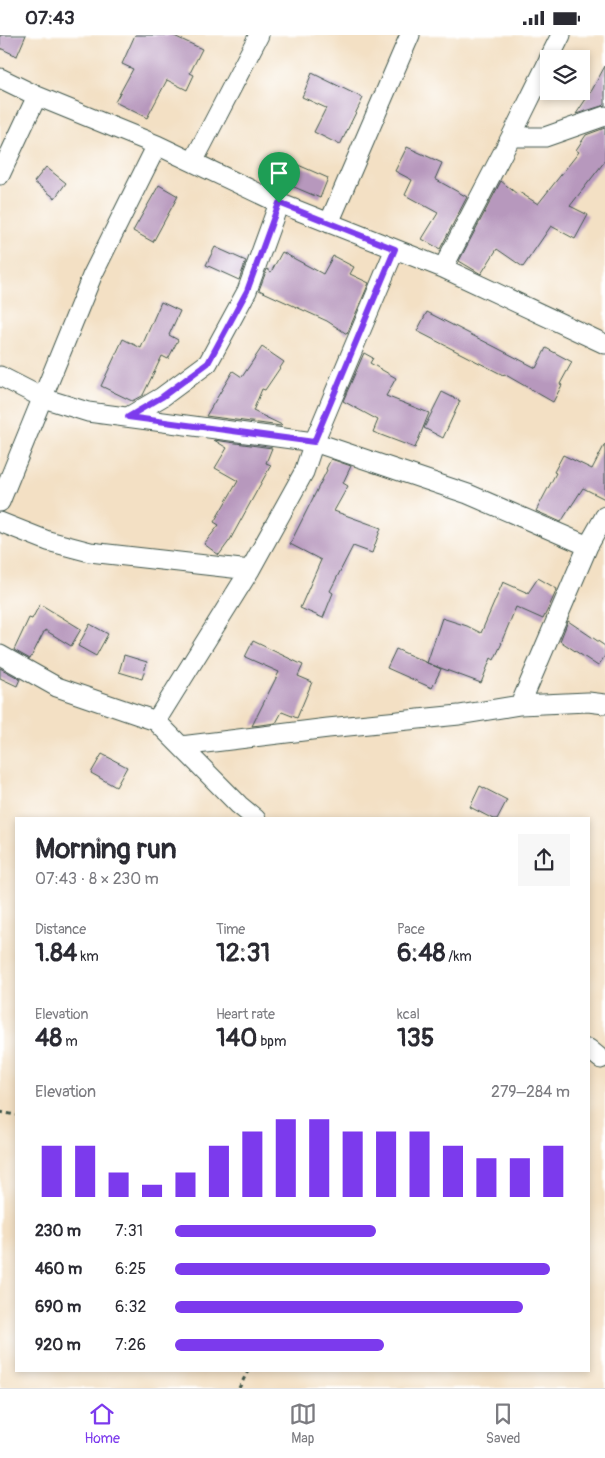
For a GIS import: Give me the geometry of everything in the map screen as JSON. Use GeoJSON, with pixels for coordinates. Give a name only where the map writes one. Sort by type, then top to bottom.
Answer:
{"type":"FeatureCollection","features":[{"type":"Feature","properties":{"kind":"street"},"geometry":{"type":"LineString","coordinates":[[193,162],[259,35]]}},
{"type":"Feature","properties":{"kind":"street"},"geometry":{"type":"LineString","coordinates":[[329,223],[410,35]]}},
{"type":"Feature","properties":{"kind":"street"},"geometry":{"type":"LineString","coordinates":[[554,50],[561,35]]}},
{"type":"Feature","properties":{"kind":"street"},"geometry":{"type":"LineString","coordinates":[[443,268],[540,77]]}},
{"type":"Feature","properties":{"kind":"street"},"geometry":{"type":"LineString","coordinates":[[0,78],[37,96],[157,145],[279,203],[443,268],[605,344]]}},
{"type":"Feature","properties":{"kind":"street"},"geometry":{"type":"LineString","coordinates":[[0,175],[37,96]]}},
{"type":"Feature","properties":{"kind":"street"},"geometry":{"type":"LineString","coordinates":[[511,137],[545,137],[605,117]]}},
{"type":"Feature","properties":{"kind":"street"},"geometry":{"type":"LineString","coordinates":[[0,502],[92,276],[157,145]]}},
{"type":"Feature","properties":{"kind":"street"},"geometry":{"type":"LineString","coordinates":[[128,417],[162,397],[208,363],[247,291],[279,203]]}},
{"type":"Feature","properties":{"kind":"street"},"geometry":{"type":"LineString","coordinates":[[156,721],[250,570],[304,472],[314,442],[395,249]]}},
{"type":"Feature","properties":{"kind":"street"},"geometry":{"type":"LineString","coordinates":[[0,376],[43,397],[88,412],[314,442],[468,494],[588,546]]}},
{"type":"Feature","properties":{"kind":"street"},"geometry":{"type":"LineString","coordinates":[[520,705],[588,546],[605,516]]}},
{"type":"Feature","properties":{"kind":"street"},"geometry":{"type":"LineString","coordinates":[[0,522],[48,541],[90,552],[250,570]]}},
{"type":"Feature","properties":{"kind":"street"},"geometry":{"type":"LineString","coordinates":[[0,655],[57,687],[156,721],[239,805],[254,817]]}},
{"type":"Feature","properties":{"kind":"street"},"geometry":{"type":"LineString","coordinates":[[181,746],[328,728],[459,715],[520,705],[588,701],[605,704]]}},
{"type":"Feature","properties":{"kind":"path"},"geometry":{"type":"LineString","coordinates":[[0,1112],[15,1115]]}},
{"type":"Feature","properties":{"kind":"path"},"geometry":{"type":"LineString","coordinates":[[239,1388],[247,1372]]}},
{"type":"Feature","properties":{"kind":"building"},"geometry":{"type":"Polygon","coordinates":[[[0,35],[26,35],[17,56],[0,48],[0,35]]]}},
{"type":"Feature","properties":{"kind":"building"},"geometry":{"type":"Polygon","coordinates":[[[135,35],[172,35],[202,49],[190,73],[194,75],[187,90],[167,80],[147,118],[115,102],[133,69],[122,64],[135,35]]]}},
{"type":"Feature","properties":{"kind":"building"},"geometry":{"type":"Polygon","coordinates":[[[605,66],[605,105],[576,114],[585,100],[590,100],[592,90],[605,66]]]}},
{"type":"Feature","properties":{"kind":"building"},"geometry":{"type":"Polygon","coordinates":[[[312,73],[363,98],[340,145],[314,132],[326,108],[302,97],[312,73]]]}},
{"type":"Feature","properties":{"kind":"building"},"geometry":{"type":"Polygon","coordinates":[[[605,128],[605,161],[570,206],[588,215],[575,239],[551,226],[523,267],[497,249],[481,274],[459,261],[501,181],[517,194],[519,192],[538,204],[579,152],[576,150],[586,135],[605,128]]]}},
{"type":"Feature","properties":{"kind":"building"},"geometry":{"type":"Polygon","coordinates":[[[407,147],[442,163],[435,179],[467,197],[440,249],[422,239],[438,213],[405,195],[412,180],[395,171],[407,147]]]}},
{"type":"Feature","properties":{"kind":"building"},"geometry":{"type":"Polygon","coordinates":[[[289,161],[328,178],[320,198],[280,181],[289,161]]]}},
{"type":"Feature","properties":{"kind":"building"},"geometry":{"type":"Polygon","coordinates":[[[46,167],[66,183],[55,198],[34,182],[46,167]]]}},
{"type":"Feature","properties":{"kind":"building"},"geometry":{"type":"Polygon","coordinates":[[[159,185],[178,196],[153,242],[133,231],[159,185]]]}},
{"type":"Feature","properties":{"kind":"building"},"geometry":{"type":"Polygon","coordinates":[[[215,247],[246,261],[239,280],[206,265],[215,247]]]}},
{"type":"Feature","properties":{"kind":"building"},"geometry":{"type":"Polygon","coordinates":[[[282,252],[323,274],[333,256],[354,267],[350,274],[369,283],[347,334],[327,321],[259,290],[267,269],[271,272],[282,252]]]}},
{"type":"Feature","properties":{"kind":"building"},"geometry":{"type":"Polygon","coordinates":[[[161,302],[180,311],[169,335],[178,340],[168,359],[162,356],[143,395],[132,401],[101,386],[123,339],[141,348],[161,302]]]}},
{"type":"Feature","properties":{"kind":"building"},"geometry":{"type":"Polygon","coordinates":[[[427,312],[536,368],[546,348],[572,362],[553,402],[504,374],[417,331],[427,312]]]}},
{"type":"Feature","properties":{"kind":"building"},"geometry":{"type":"Polygon","coordinates":[[[262,347],[284,362],[265,390],[262,389],[253,411],[282,425],[206,416],[233,371],[242,377],[262,347]]]}},
{"type":"Feature","properties":{"kind":"building"},"geometry":{"type":"Polygon","coordinates":[[[364,353],[373,358],[370,363],[396,378],[386,396],[429,413],[415,448],[373,432],[378,420],[343,401],[364,353]]]}},
{"type":"Feature","properties":{"kind":"building"},"geometry":{"type":"Polygon","coordinates":[[[442,392],[460,401],[443,438],[424,428],[442,392]]]}},
{"type":"Feature","properties":{"kind":"building"},"geometry":{"type":"Polygon","coordinates":[[[214,440],[272,448],[266,463],[271,465],[230,540],[219,555],[204,544],[219,525],[214,522],[238,481],[215,468],[227,448],[214,440]]]}},
{"type":"Feature","properties":{"kind":"building"},"geometry":{"type":"Polygon","coordinates":[[[605,444],[605,499],[583,488],[561,522],[536,511],[556,473],[554,472],[563,455],[592,469],[605,444]]]}},
{"type":"Feature","properties":{"kind":"building"},"geometry":{"type":"Polygon","coordinates":[[[331,459],[351,466],[343,483],[348,486],[334,511],[381,528],[372,553],[353,546],[330,591],[333,593],[323,618],[300,608],[321,560],[290,544],[331,459]]]}},
{"type":"Feature","properties":{"kind":"building"},"geometry":{"type":"Polygon","coordinates":[[[538,578],[557,589],[543,619],[516,607],[502,643],[494,660],[491,658],[481,683],[427,663],[442,618],[467,626],[481,633],[503,582],[528,593],[538,578]]]}},
{"type":"Feature","properties":{"kind":"building"},"geometry":{"type":"Polygon","coordinates":[[[40,604],[81,629],[71,646],[45,630],[30,659],[14,650],[29,618],[32,619],[40,604]]]}},
{"type":"Feature","properties":{"kind":"building"},"geometry":{"type":"Polygon","coordinates":[[[568,621],[605,646],[605,656],[598,666],[560,641],[568,621]]]}},
{"type":"Feature","properties":{"kind":"building"},"geometry":{"type":"Polygon","coordinates":[[[90,624],[108,634],[96,656],[78,646],[90,624]]]}},
{"type":"Feature","properties":{"kind":"building"},"geometry":{"type":"Polygon","coordinates":[[[253,641],[303,665],[298,676],[312,682],[297,718],[282,712],[276,723],[252,726],[279,672],[245,657],[253,641]]]}},
{"type":"Feature","properties":{"kind":"building"},"geometry":{"type":"Polygon","coordinates":[[[396,649],[441,669],[432,688],[387,668],[396,649]]]}},
{"type":"Feature","properties":{"kind":"building"},"geometry":{"type":"Polygon","coordinates":[[[124,655],[147,662],[142,679],[119,672],[124,655]]]}},
{"type":"Feature","properties":{"kind":"building"},"geometry":{"type":"Polygon","coordinates":[[[0,668],[20,679],[17,686],[0,678],[0,668]]]}},
{"type":"Feature","properties":{"kind":"building"},"geometry":{"type":"Polygon","coordinates":[[[102,754],[127,767],[116,787],[91,773],[102,754]]]}},
{"type":"Feature","properties":{"kind":"building"},"geometry":{"type":"Polygon","coordinates":[[[480,786],[507,800],[498,817],[489,817],[470,807],[480,786]]]}},
{"type":"Feature","properties":{"kind":"route"},"geometry":{"type":"LineString","coordinates":[[279,203],[395,249],[314,442],[128,417],[162,397],[208,363],[247,291],[279,203]]}}]}
